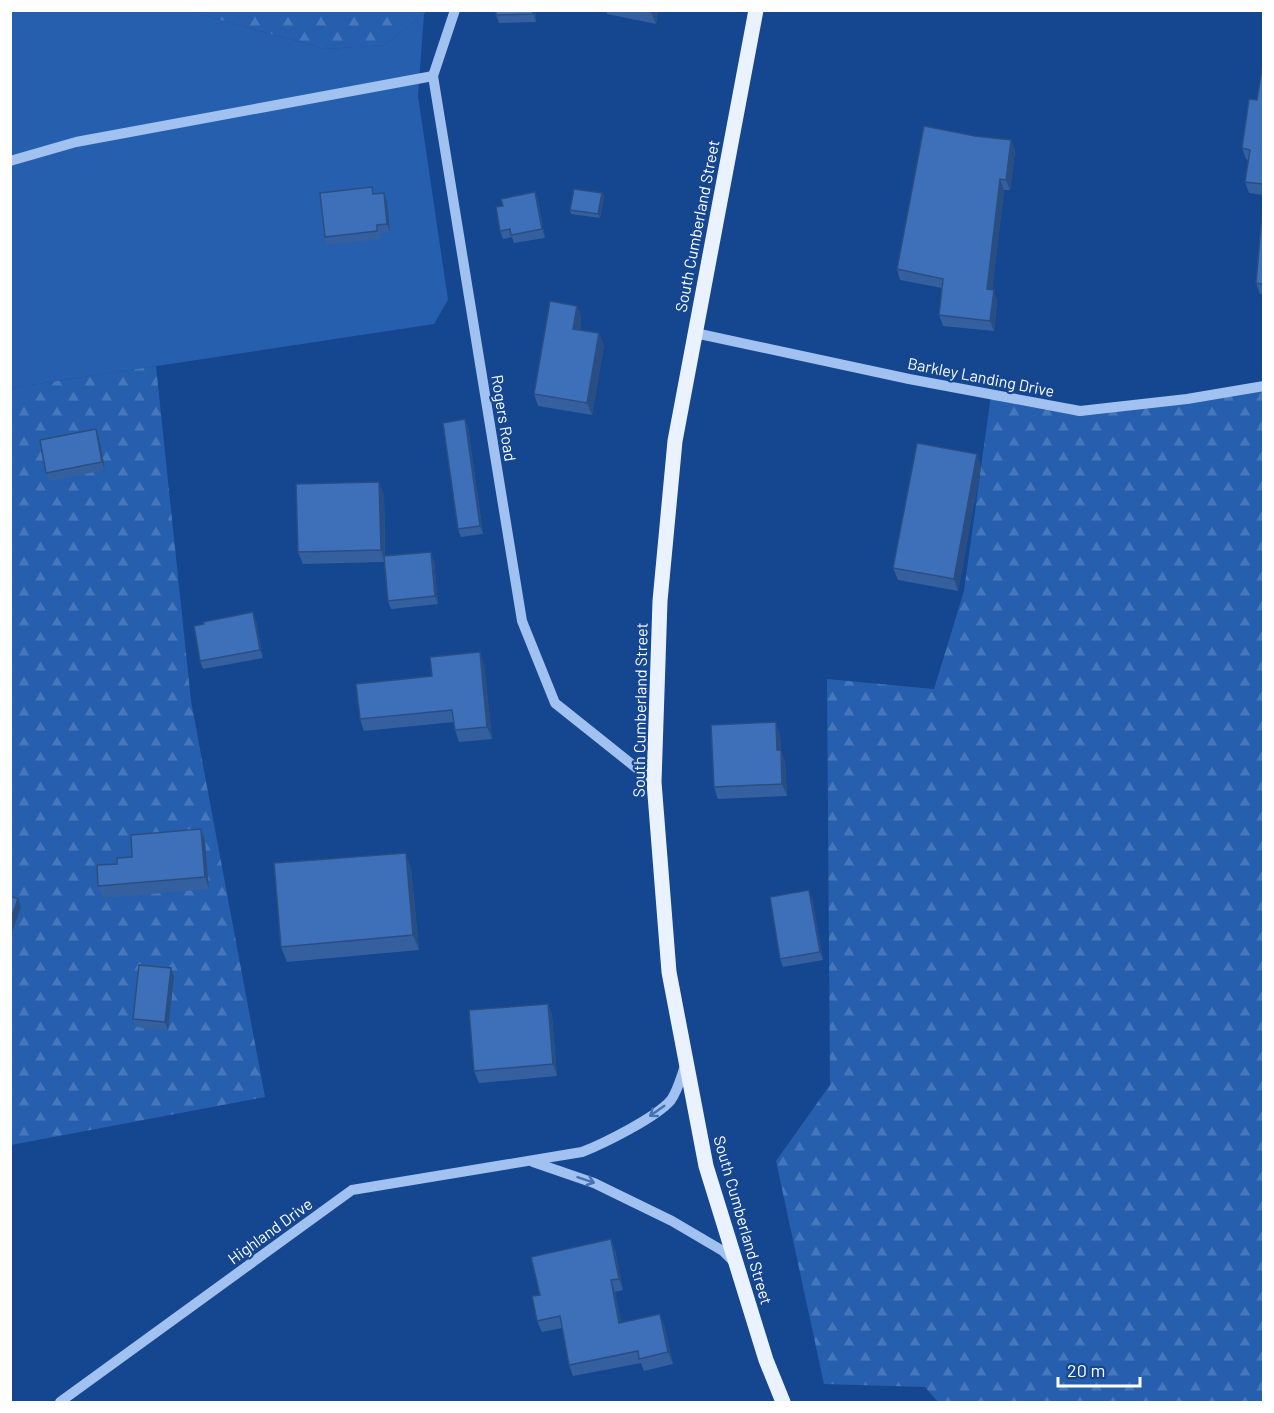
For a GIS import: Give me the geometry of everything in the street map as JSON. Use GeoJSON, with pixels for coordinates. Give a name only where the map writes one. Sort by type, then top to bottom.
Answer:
{"type":"FeatureCollection","features":[{"type":"Feature","properties":{"kind":"main road","name":"South Cumberland Street"},"geometry":{"type":"LineString","coordinates":[[756,10],[675,441],[660,601],[654,782],[669,972],[705,1166],[766,1360],[783,1402]]}},
{"type":"Feature","properties":{"kind":"street","name":"Rogers Road"},"geometry":{"type":"LineString","coordinates":[[455,10],[433,76],[522,621],[555,703],[654,782]]}},
{"type":"Feature","properties":{"kind":"street"},"geometry":{"type":"LineString","coordinates":[[10,160],[76,142],[433,76]]}},
{"type":"Feature","properties":{"kind":"street","name":"Barkley Landing Drive"},"geometry":{"type":"LineString","coordinates":[[694,333],[909,379],[1080,411],[1187,399],[1263,386]]}},
{"type":"Feature","properties":{"kind":"street","name":"Highland Drive"},"geometry":{"type":"LineString","coordinates":[[60,1402],[352,1190],[582,1152],[602,1145],[670,1102],[677,1091],[686,1063]]}},
{"type":"Feature","properties":{"kind":"street"},"geometry":{"type":"LineString","coordinates":[[530,1161],[594,1183],[672,1221],[723,1251],[736,1265]]}},
{"type":"Feature","properties":{"kind":"green space"},"geometry":{"type":"Polygon","coordinates":[[[426,10],[384,45],[326,49],[190,11],[426,10]]]}},
{"type":"Feature","properties":{"kind":"green space"},"geometry":{"type":"Polygon","coordinates":[[[11,11],[190,11],[326,49],[384,45],[424,14],[418,96],[448,300],[434,324],[11,388],[11,11]]]}},
{"type":"Feature","properties":{"kind":"green space"},"geometry":{"type":"Polygon","coordinates":[[[156,366],[191,701],[265,1097],[11,1145],[11,388],[156,366]]]}},
{"type":"Feature","properties":{"kind":"green space"},"geometry":{"type":"Polygon","coordinates":[[[1263,386],[1263,1402],[938,1402],[925,1387],[824,1384],[776,1161],[830,1085],[827,679],[934,689],[964,591],[991,395],[1080,411],[1263,386]]]}},
{"type":"Feature","properties":{"kind":"building"},"geometry":{"type":"Polygon","coordinates":[[[496,10],[532,10],[533,14],[496,15],[496,10]]]}},
{"type":"Feature","properties":{"kind":"building"},"geometry":{"type":"Polygon","coordinates":[[[1262,69],[1263,184],[1245,182],[1250,150],[1242,148],[1249,99],[1257,100],[1262,69]]]}},
{"type":"Feature","properties":{"kind":"building"},"geometry":{"type":"Polygon","coordinates":[[[924,126],[1011,140],[1006,180],[1000,179],[987,289],[994,290],[990,321],[939,315],[943,279],[897,269],[924,126]]]}},
{"type":"Feature","properties":{"kind":"building"},"geometry":{"type":"Polygon","coordinates":[[[372,187],[373,194],[384,193],[387,224],[377,225],[377,231],[325,237],[320,193],[372,187]]]}},
{"type":"Feature","properties":{"kind":"building"},"geometry":{"type":"Polygon","coordinates":[[[574,189],[602,193],[598,214],[570,210],[574,189]]]}},
{"type":"Feature","properties":{"kind":"building"},"geometry":{"type":"Polygon","coordinates":[[[535,192],[542,229],[511,235],[510,229],[500,231],[496,207],[503,206],[501,199],[535,192]]]}},
{"type":"Feature","properties":{"kind":"building"},"geometry":{"type":"Polygon","coordinates":[[[1263,203],[1263,284],[1256,283],[1263,203]]]}},
{"type":"Feature","properties":{"kind":"building"},"geometry":{"type":"Polygon","coordinates":[[[550,301],[577,306],[573,329],[599,333],[587,403],[534,394],[550,301]]]}},
{"type":"Feature","properties":{"kind":"building"},"geometry":{"type":"Polygon","coordinates":[[[465,419],[480,526],[458,529],[443,423],[465,419]]]}},
{"type":"Feature","properties":{"kind":"building"},"geometry":{"type":"Polygon","coordinates":[[[96,429],[102,462],[46,473],[40,440],[96,429]]]}},
{"type":"Feature","properties":{"kind":"building"},"geometry":{"type":"Polygon","coordinates":[[[917,443],[977,454],[954,579],[893,568],[917,443]]]}},
{"type":"Feature","properties":{"kind":"building"},"geometry":{"type":"Polygon","coordinates":[[[379,482],[381,550],[298,552],[296,484],[379,482]]]}},
{"type":"Feature","properties":{"kind":"building"},"geometry":{"type":"Polygon","coordinates":[[[431,552],[435,596],[388,601],[384,556],[431,552]]]}},
{"type":"Feature","properties":{"kind":"building"},"geometry":{"type":"Polygon","coordinates":[[[253,612],[260,650],[200,661],[194,626],[204,624],[203,622],[253,612]]]}},
{"type":"Feature","properties":{"kind":"building"},"geometry":{"type":"Polygon","coordinates":[[[480,652],[487,727],[455,730],[452,710],[360,719],[356,684],[432,676],[430,657],[480,652]]]}},
{"type":"Feature","properties":{"kind":"building"},"geometry":{"type":"Polygon","coordinates":[[[776,722],[777,750],[781,750],[782,784],[714,787],[711,725],[776,722]]]}},
{"type":"Feature","properties":{"kind":"building"},"geometry":{"type":"Polygon","coordinates":[[[201,829],[205,877],[98,886],[97,865],[117,864],[117,858],[132,857],[131,835],[201,829]]]}},
{"type":"Feature","properties":{"kind":"building"},"geometry":{"type":"Polygon","coordinates":[[[406,853],[413,935],[281,947],[274,863],[406,853]]]}},
{"type":"Feature","properties":{"kind":"building"},"geometry":{"type":"Polygon","coordinates":[[[809,890],[820,952],[780,959],[770,897],[809,890]]]}},
{"type":"Feature","properties":{"kind":"building"},"geometry":{"type":"Polygon","coordinates":[[[10,896],[18,899],[10,921],[10,896]]]}},
{"type":"Feature","properties":{"kind":"building"},"geometry":{"type":"Polygon","coordinates":[[[139,965],[171,968],[165,1022],[133,1019],[139,965]]]}},
{"type":"Feature","properties":{"kind":"building"},"geometry":{"type":"Polygon","coordinates":[[[548,1004],[553,1064],[474,1071],[469,1010],[548,1004]]]}},
{"type":"Feature","properties":{"kind":"building"},"geometry":{"type":"Polygon","coordinates":[[[611,1239],[619,1279],[611,1280],[619,1323],[660,1314],[668,1352],[639,1359],[638,1351],[569,1365],[560,1316],[537,1321],[532,1296],[540,1295],[531,1257],[611,1239]]]}}]}
